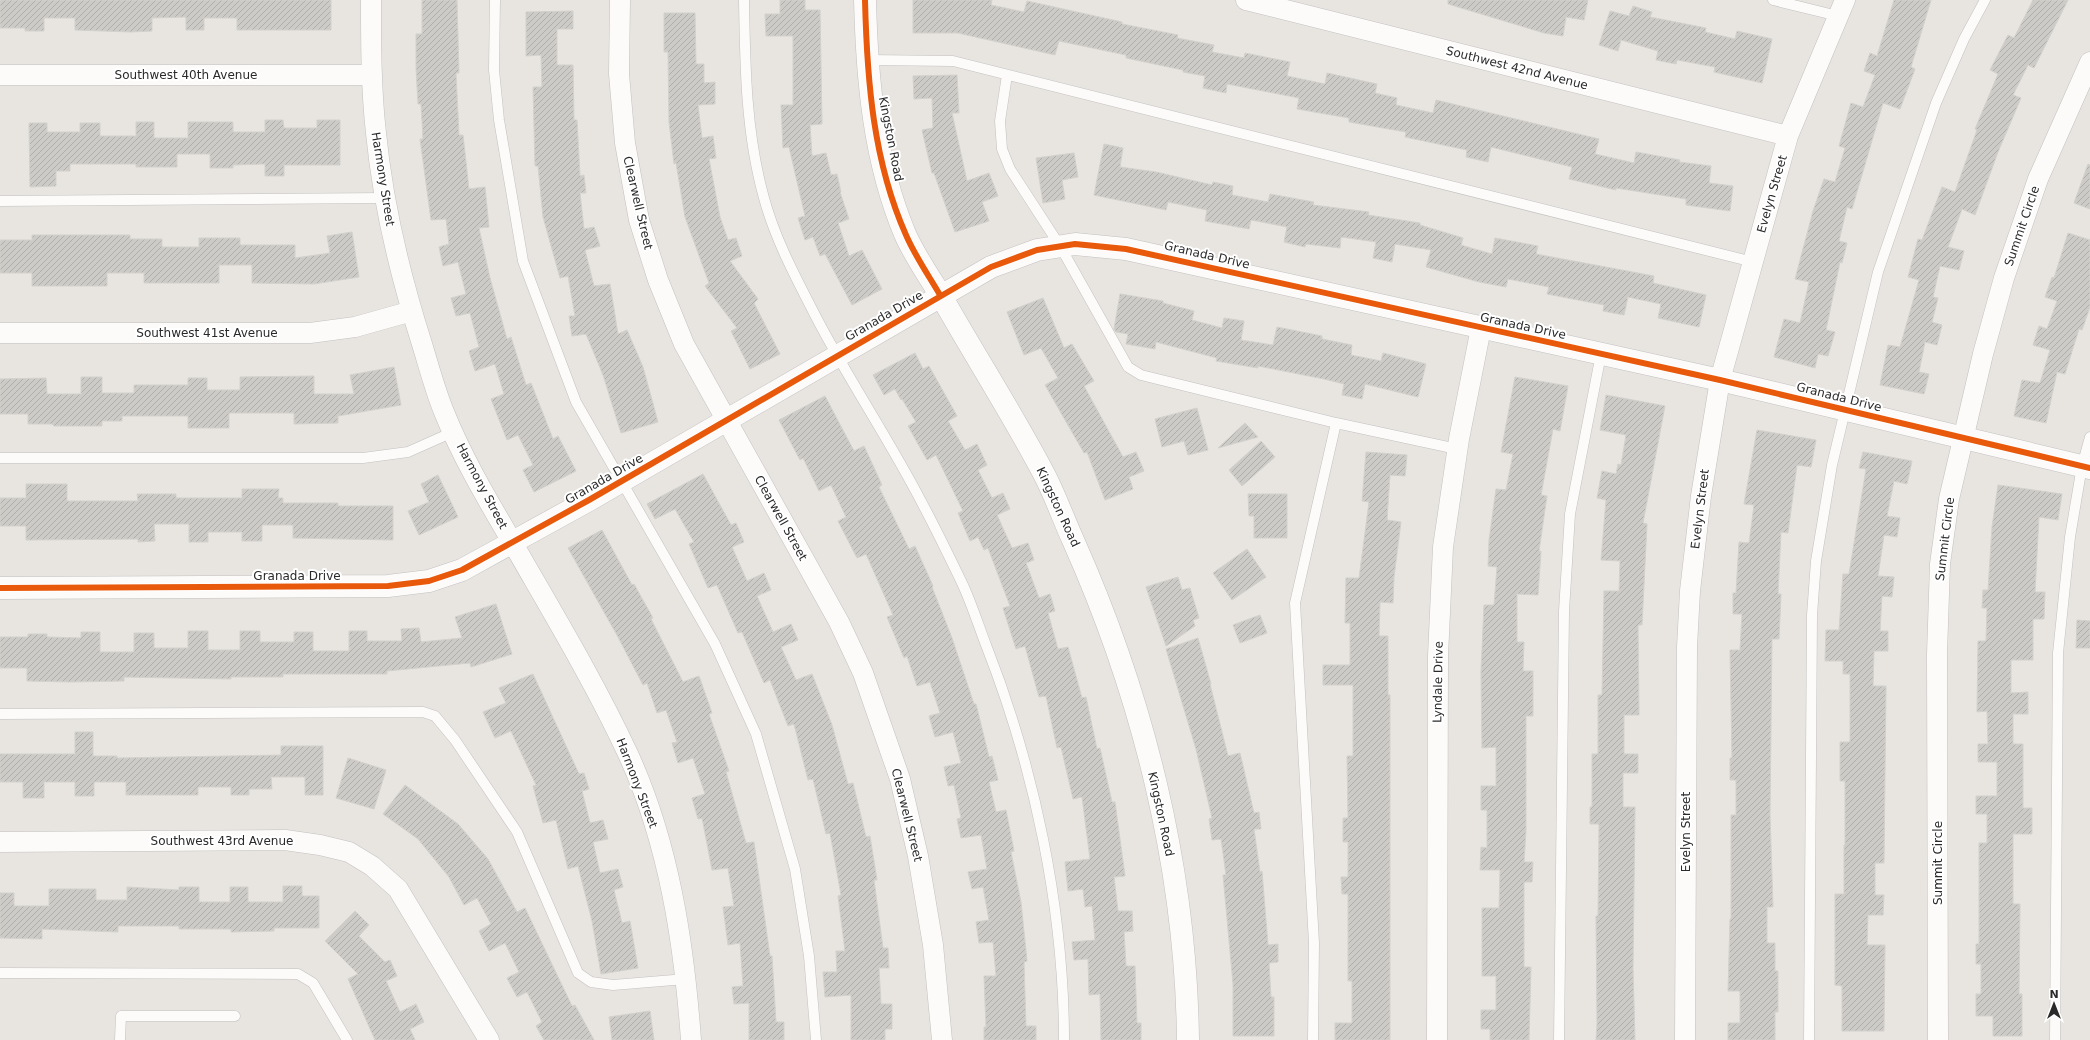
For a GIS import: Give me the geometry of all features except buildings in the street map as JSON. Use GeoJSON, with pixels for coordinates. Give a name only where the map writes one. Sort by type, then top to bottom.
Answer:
{"type":"FeatureCollection","features":[{"type":"Feature","properties":{"kind":"street","name":"Harmony Street"},"geometry":{"type":"LineString","coordinates":[[371,0],[372,75],[376,133],[385,198],[402,279],[444,412],[453,432],[474,476],[600,699],[629,756],[650,812],[667,874],[680,933],[686,979],[691,1040]]}},
{"type":"Feature","properties":{"kind":"street","name":"Clearwell Street"},"geometry":{"type":"LineString","coordinates":[[620,0],[619,74],[625,143],[639,220],[658,280],[684,344],[840,622],[863,673],[897,771],[918,856],[933,946],[942,1040]]}},
{"type":"Feature","properties":{"kind":"street","name":"Kingston Road"},"geometry":{"type":"LineString","coordinates":[[865,0],[871,102],[884,174],[906,235],[1044,475],[1113,634],[1139,720],[1175,876],[1188,1040]]}},
{"type":"Feature","properties":{"kind":"street","name":"Southwest 42nd Avenue"},"geometry":{"type":"LineString","coordinates":[[1246,0],[1788,136]]}},
{"type":"Feature","properties":{"kind":"street","name":"Evelyn Street"},"geometry":{"type":"LineString","coordinates":[[1685,1040],[1687,647],[1690,591],[1701,496],[1720,380],[1788,136],[1842,8]]}},
{"type":"Feature","properties":{"kind":"street","name":"Summit Circle"},"geometry":{"type":"LineString","coordinates":[[1938,1040],[1937,654],[1940,564],[1949,499],[1962,439],[2004,278],[2038,179],[2090,62]]}},
{"type":"Feature","properties":{"kind":"street","name":"Southwest 40th Avenue"},"geometry":{"type":"LineString","coordinates":[[0,76],[372,75]]}},
{"type":"Feature","properties":{"kind":"street","name":"Granada Drive"},"geometry":{"type":"LineString","coordinates":[[0,588],[388,586],[429,581],[462,570],[622,481],[940,295],[991,267],[1037,250],[1075,244],[1126,249],[1720,380],[1962,439],[2086,467]]}},
{"type":"Feature","properties":{"kind":"street","name":"Southwest 41st Avenue"},"geometry":{"type":"LineString","coordinates":[[0,333],[310,332],[355,328],[412,311]]}},
{"type":"Feature","properties":{"kind":"street","name":"Lyndale Drive"},"geometry":{"type":"LineString","coordinates":[[1437,1040],[1438,656],[1443,547],[1457,449],[1481,328]]}},
{"type":"Feature","properties":{"kind":"street","name":"Southwest 43rd Avenue"},"geometry":{"type":"LineString","coordinates":[[0,842],[285,840],[320,845],[349,852],[372,866],[398,889],[489,1040]]}},
{"type":"Feature","properties":{"kind":"lane"},"geometry":{"type":"LineString","coordinates":[[495,0],[494,70],[499,120],[523,261],[576,402],[715,644],[756,734],[795,869],[809,956],[816,1040]]}},
{"type":"Feature","properties":{"kind":"lane"},"geometry":{"type":"LineString","coordinates":[[744,0],[745,79],[754,151],[764,198],[773,225],[796,278],[836,356],[922,502],[964,586],[1006,696],[1031,784],[1058,933],[1064,1011],[1064,1040]]}},
{"type":"Feature","properties":{"kind":"lane"},"geometry":{"type":"LineString","coordinates":[[1772,0],[1842,8]]}},
{"type":"Feature","properties":{"kind":"lane"},"geometry":{"type":"LineString","coordinates":[[1809,1040],[1812,615],[1816,561],[1832,465],[1880,264],[1936,103],[1964,39],[1985,0]]}},
{"type":"Feature","properties":{"kind":"lane"},"geometry":{"type":"LineString","coordinates":[[868,60],[953,61],[1753,262]]}},
{"type":"Feature","properties":{"kind":"lane"},"geometry":{"type":"LineString","coordinates":[[1007,74],[1000,121],[1002,149],[1010,169],[1060,246],[1128,367],[1141,374],[1336,423],[1457,449]]}},
{"type":"Feature","properties":{"kind":"lane"},"geometry":{"type":"LineString","coordinates":[[0,201],[385,198]]}},
{"type":"Feature","properties":{"kind":"lane"},"geometry":{"type":"LineString","coordinates":[[1559,1040],[1564,610],[1570,514],[1601,354]]}},
{"type":"Feature","properties":{"kind":"lane"},"geometry":{"type":"LineString","coordinates":[[1313,1040],[1314,943],[1295,603],[1336,423]]}},
{"type":"Feature","properties":{"kind":"lane"},"geometry":{"type":"LineString","coordinates":[[0,458],[363,458],[408,452],[453,432]]}},
{"type":"Feature","properties":{"kind":"lane"},"geometry":{"type":"LineString","coordinates":[[2055,1040],[2058,652],[2070,537],[2086,467],[2090,437]]}},
{"type":"Feature","properties":{"kind":"lane"},"geometry":{"type":"LineString","coordinates":[[0,714],[423,712],[435,716],[456,740],[518,832],[578,973],[591,982],[613,985],[686,979]]}},
{"type":"Feature","properties":{"kind":"lane"},"geometry":{"type":"LineString","coordinates":[[0,973],[298,974],[313,983],[347,1040]]}},
{"type":"Feature","properties":{"kind":"lane"},"geometry":{"type":"LineString","coordinates":[[120,1040],[121,1016],[235,1016]]}},
{"type":"Feature","properties":{"kind":"cycle path"},"geometry":{"type":"LineString","coordinates":[[865,0],[870,90],[879,149],[886,178],[906,235],[940,295]]}},
{"type":"Feature","properties":{"kind":"cycle path"},"geometry":{"type":"LineString","coordinates":[[0,588],[388,586],[429,581],[462,570],[589,500],[991,267],[1037,250],[1075,244],[1126,249],[1720,380],[2090,468]]}}]}
